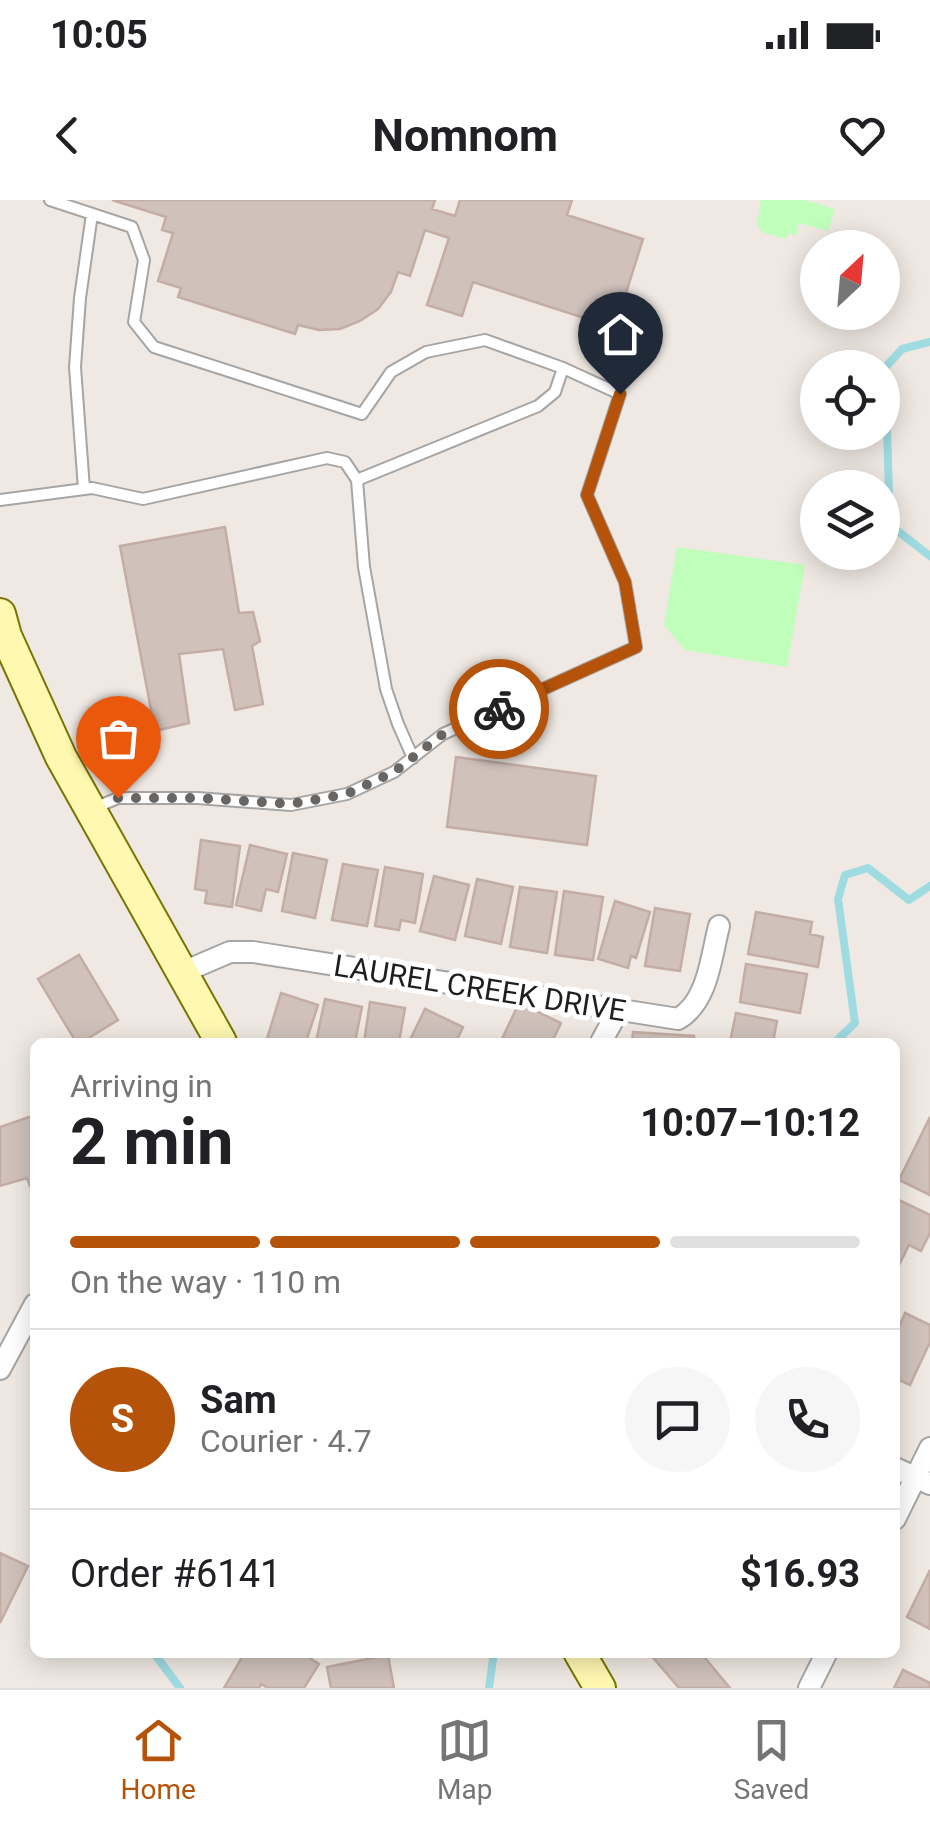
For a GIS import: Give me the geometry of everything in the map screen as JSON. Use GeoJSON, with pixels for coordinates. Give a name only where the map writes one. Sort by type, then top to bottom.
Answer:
{"type":"FeatureCollection","features":[{"type":"Feature","properties":{"kind":"street"},"geometry":{"type":"LineString","coordinates":[[0,614],[60,757],[218,1038]]}},
{"type":"Feature","properties":{"kind":"street","name":"LAUREL CREEK DRIVE"},"geometry":{"type":"LineString","coordinates":[[180,973],[230,952],[253,952],[678,1018],[688,1013],[702,991],[719,926]]}},
{"type":"Feature","properties":{"kind":"street"},"geometry":{"type":"LineString","coordinates":[[604,1038],[618,1011]]}},
{"type":"Feature","properties":{"kind":"street"},"geometry":{"type":"LineString","coordinates":[[0,1369],[30,1313]]}},
{"type":"Feature","properties":{"kind":"street"},"geometry":{"type":"LineString","coordinates":[[900,1512],[923,1481],[930,1448]]}},
{"type":"Feature","properties":{"kind":"street"},"geometry":{"type":"LineString","coordinates":[[900,1470],[923,1481]]}},
{"type":"Feature","properties":{"kind":"street"},"geometry":{"type":"LineString","coordinates":[[582,1658],[600,1688]]}},
{"type":"Feature","properties":{"kind":"street"},"geometry":{"type":"LineString","coordinates":[[809,1688],[824,1658]]}},
{"type":"Feature","properties":{"kind":"lane"},"geometry":{"type":"LineString","coordinates":[[50,200],[132,227],[144,260],[134,322],[154,347],[362,414],[391,372],[426,352],[485,340],[620,394],[587,495],[625,582],[636,647],[443,734],[394,772],[347,794],[291,804],[118,798],[90,810]]}},
{"type":"Feature","properties":{"kind":"lane"},"geometry":{"type":"LineString","coordinates":[[84,489],[75,367],[92,214]]}},
{"type":"Feature","properties":{"kind":"lane"},"geometry":{"type":"LineString","coordinates":[[357,480],[538,406],[555,392],[563,368]]}},
{"type":"Feature","properties":{"kind":"lane"},"geometry":{"type":"LineString","coordinates":[[0,500],[92,488],[143,499],[327,458],[345,462],[357,480],[364,568],[386,688],[413,758]]}},
{"type":"Feature","properties":{"kind":"green space"},"geometry":{"type":"Polygon","coordinates":[[[758,200],[805,200],[835,209],[828,230],[799,223],[796,236],[789,233],[786,239],[762,232],[757,225],[761,202],[758,200]]]}},
{"type":"Feature","properties":{"kind":"green space"},"geometry":{"type":"Polygon","coordinates":[[[677,547],[800,564],[800,570],[804,570],[787,667],[685,650],[664,625],[677,547]]]}},
{"type":"Feature","properties":{"kind":"building"},"geometry":{"type":"Polygon","coordinates":[[[112,200],[435,200],[432,209],[455,216],[460,200],[572,200],[567,215],[643,239],[615,328],[473,282],[462,316],[427,305],[449,238],[425,230],[410,276],[398,272],[391,292],[378,309],[340,329],[298,325],[295,334],[178,297],[181,288],[158,281],[173,233],[162,230],[166,217],[112,200]]]}},
{"type":"Feature","properties":{"kind":"building"},"geometry":{"type":"Polygon","coordinates":[[[225,527],[239,613],[253,612],[260,641],[252,646],[263,704],[235,710],[223,649],[179,654],[189,723],[155,731],[120,546],[225,527]]]}},
{"type":"Feature","properties":{"kind":"building"},"geometry":{"type":"Polygon","coordinates":[[[456,757],[596,776],[587,845],[447,827],[456,757]]]}},
{"type":"Feature","properties":{"kind":"building"},"geometry":{"type":"Polygon","coordinates":[[[201,840],[240,846],[232,907],[205,903],[207,891],[195,889],[201,840]]]}},
{"type":"Feature","properties":{"kind":"building"},"geometry":{"type":"Polygon","coordinates":[[[250,845],[287,854],[278,892],[266,889],[261,911],[236,905],[250,845]]]}},
{"type":"Feature","properties":{"kind":"building"},"geometry":{"type":"Polygon","coordinates":[[[293,853],[327,860],[315,918],[282,911],[293,853]]]}},
{"type":"Feature","properties":{"kind":"building"},"geometry":{"type":"Polygon","coordinates":[[[343,864],[378,870],[367,926],[332,920],[343,864]]]}},
{"type":"Feature","properties":{"kind":"building"},"geometry":{"type":"Polygon","coordinates":[[[385,867],[423,874],[415,923],[401,920],[399,930],[375,926],[385,867]]]}},
{"type":"Feature","properties":{"kind":"building"},"geometry":{"type":"Polygon","coordinates":[[[434,876],[469,885],[455,940],[420,931],[434,876]]]}},
{"type":"Feature","properties":{"kind":"building"},"geometry":{"type":"Polygon","coordinates":[[[477,879],[513,887],[501,944],[465,936],[477,879]]]}},
{"type":"Feature","properties":{"kind":"building"},"geometry":{"type":"Polygon","coordinates":[[[520,887],[557,892],[547,953],[510,947],[520,887]]]}},
{"type":"Feature","properties":{"kind":"building"},"geometry":{"type":"Polygon","coordinates":[[[564,891],[603,897],[593,960],[555,955],[564,891]]]}},
{"type":"Feature","properties":{"kind":"building"},"geometry":{"type":"Polygon","coordinates":[[[615,901],[650,912],[636,958],[631,956],[628,968],[598,959],[615,901]]]}},
{"type":"Feature","properties":{"kind":"building"},"geometry":{"type":"Polygon","coordinates":[[[655,908],[690,914],[680,971],[645,966],[655,908]]]}},
{"type":"Feature","properties":{"kind":"building"},"geometry":{"type":"Polygon","coordinates":[[[756,912],[812,922],[810,934],[823,937],[818,967],[748,954],[756,912]]]}},
{"type":"Feature","properties":{"kind":"building"},"geometry":{"type":"Polygon","coordinates":[[[79,955],[118,1020],[89,1038],[74,1038],[38,979],[79,955]]]}},
{"type":"Feature","properties":{"kind":"building"},"geometry":{"type":"Polygon","coordinates":[[[746,964],[807,974],[800,1013],[740,1002],[746,964]]]}},
{"type":"Feature","properties":{"kind":"building"},"geometry":{"type":"Polygon","coordinates":[[[281,993],[318,1005],[307,1038],[267,1038],[281,993]]]}},
{"type":"Feature","properties":{"kind":"building"},"geometry":{"type":"Polygon","coordinates":[[[325,999],[362,1007],[356,1038],[317,1038],[325,999]]]}},
{"type":"Feature","properties":{"kind":"building"},"geometry":{"type":"Polygon","coordinates":[[[370,1002],[405,1008],[400,1038],[365,1038],[370,1002]]]}},
{"type":"Feature","properties":{"kind":"building"},"geometry":{"type":"Polygon","coordinates":[[[519,1003],[561,1023],[554,1038],[502,1038],[519,1003]]]}},
{"type":"Feature","properties":{"kind":"building"},"geometry":{"type":"Polygon","coordinates":[[[425,1009],[463,1027],[458,1038],[411,1038],[425,1009]]]}},
{"type":"Feature","properties":{"kind":"building"},"geometry":{"type":"Polygon","coordinates":[[[736,1013],[777,1021],[774,1038],[731,1038],[736,1013]]]}},
{"type":"Feature","properties":{"kind":"building"},"geometry":{"type":"Polygon","coordinates":[[[633,1032],[694,1036],[694,1038],[632,1038],[633,1032]]]}},
{"type":"Feature","properties":{"kind":"building"},"geometry":{"type":"Polygon","coordinates":[[[30,1117],[30,1186],[27,1178],[0,1186],[0,1127],[30,1117]]]}},
{"type":"Feature","properties":{"kind":"building"},"geometry":{"type":"Polygon","coordinates":[[[930,1117],[930,1195],[900,1178],[930,1117]]]}},
{"type":"Feature","properties":{"kind":"building"},"geometry":{"type":"Polygon","coordinates":[[[900,1200],[930,1215],[930,1233],[921,1251],[909,1245],[900,1263],[900,1200]]]}},
{"type":"Feature","properties":{"kind":"building"},"geometry":{"type":"Polygon","coordinates":[[[905,1313],[930,1325],[930,1342],[910,1385],[900,1380],[900,1325],[905,1313]]]}},
{"type":"Feature","properties":{"kind":"building"},"geometry":{"type":"Polygon","coordinates":[[[0,1553],[28,1566],[0,1623],[0,1553]]]}},
{"type":"Feature","properties":{"kind":"building"},"geometry":{"type":"Polygon","coordinates":[[[930,1570],[930,1629],[907,1617],[930,1570]]]}},
{"type":"Feature","properties":{"kind":"building"},"geometry":{"type":"Polygon","coordinates":[[[242,1658],[310,1658],[319,1664],[304,1688],[268,1688],[261,1684],[259,1688],[224,1688],[242,1658]]]}},
{"type":"Feature","properties":{"kind":"building"},"geometry":{"type":"Polygon","coordinates":[[[389,1658],[394,1688],[331,1688],[327,1667],[389,1658]]]}},
{"type":"Feature","properties":{"kind":"building"},"geometry":{"type":"Polygon","coordinates":[[[653,1658],[705,1658],[730,1688],[679,1688],[653,1658]]]}},
{"type":"Feature","properties":{"kind":"building"},"geometry":{"type":"Polygon","coordinates":[[[903,1670],[930,1683],[930,1688],[894,1688],[903,1670]]]}},
{"type":"Feature","properties":{"kind":"waterway"},"geometry":{"type":"LineString","coordinates":[[900,351],[930,342]]}},
{"type":"Feature","properties":{"kind":"waterway"},"geometry":{"type":"LineString","coordinates":[[888,450],[890,525],[930,556]]}},
{"type":"Feature","properties":{"kind":"waterway"},"geometry":{"type":"LineString","coordinates":[[839,1038],[855,1023],[838,899],[845,875],[868,868],[909,900],[930,886]]}},
{"type":"Feature","properties":{"kind":"waterway"},"geometry":{"type":"LineString","coordinates":[[158,1658],[180,1688]]}},
{"type":"Feature","properties":{"kind":"waterway"},"geometry":{"type":"LineString","coordinates":[[489,1688],[493,1658]]}},
{"type":"Feature","properties":{"kind":"way so far"},"geometry":{"type":"LineString","coordinates":[[118,798],[291,804],[347,794],[394,772],[443,734],[499,709]]}},
{"type":"Feature","properties":{"kind":"route"},"geometry":{"type":"LineString","coordinates":[[499,709],[636,647],[625,582],[587,495],[620,394]]}}]}
